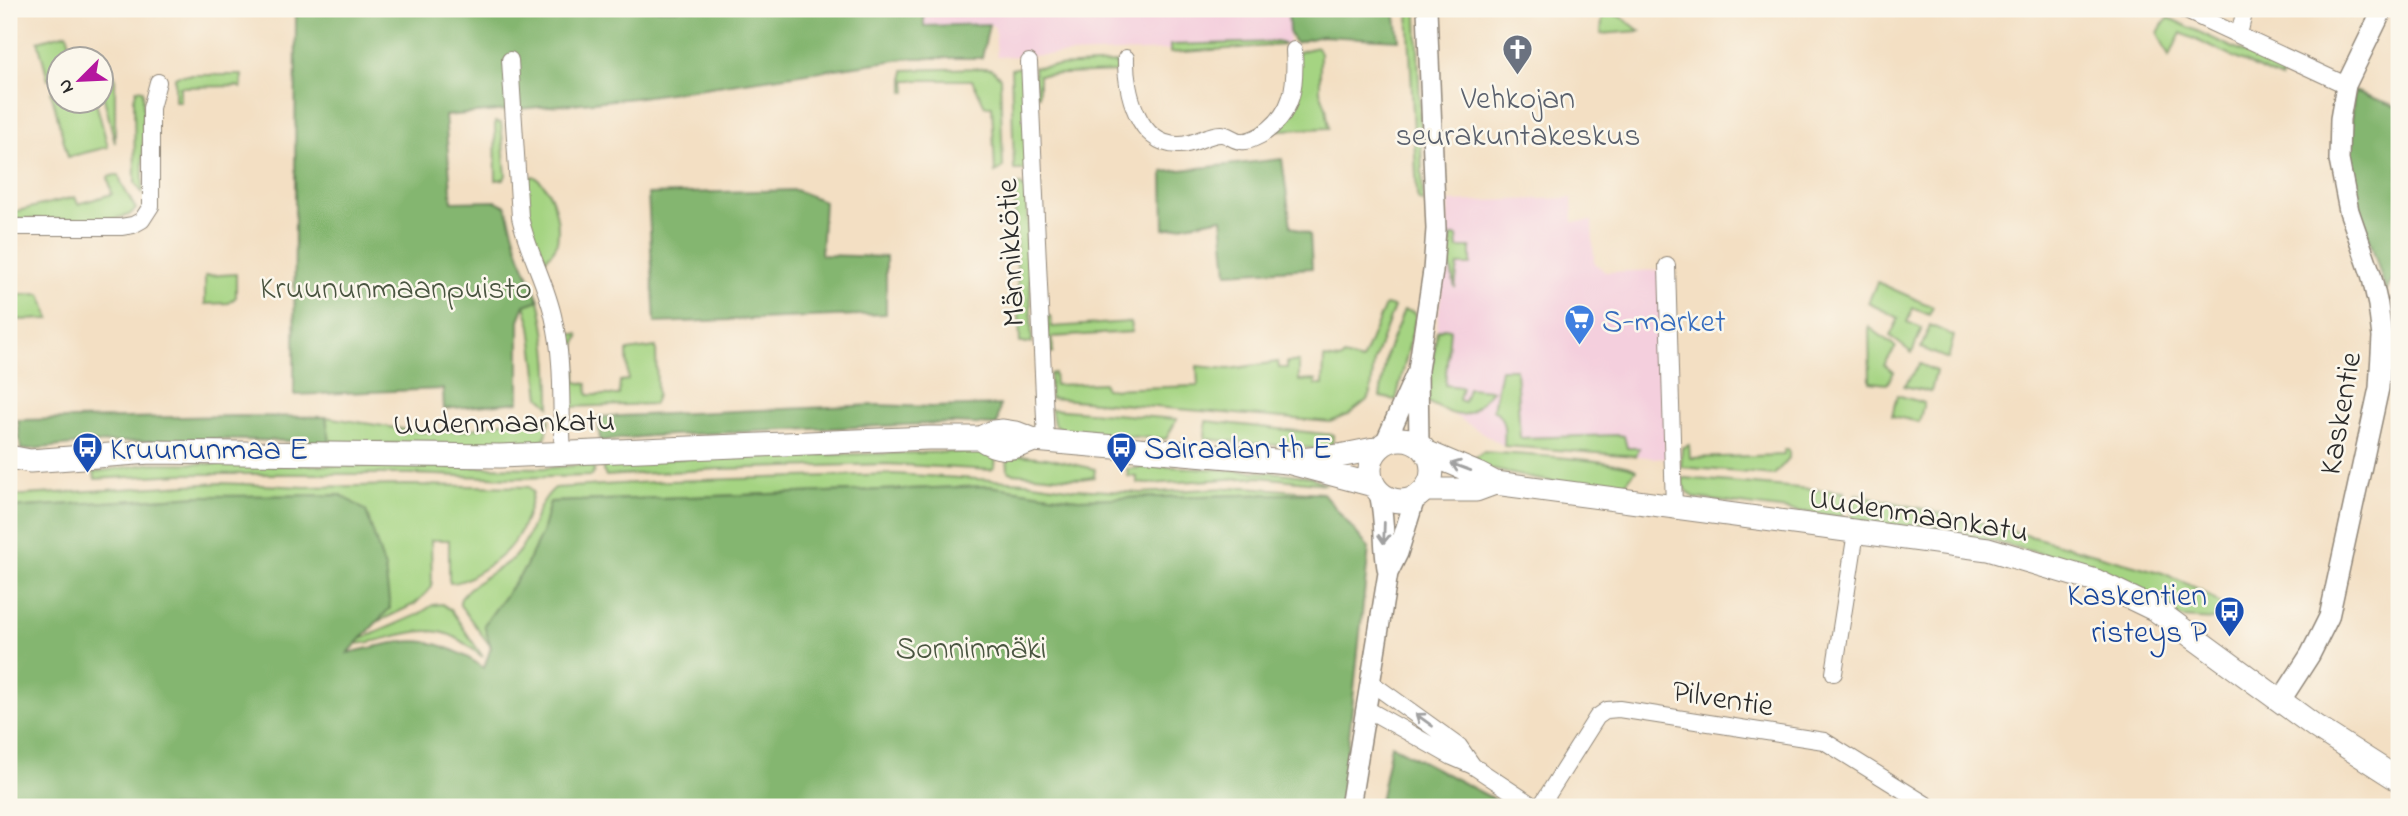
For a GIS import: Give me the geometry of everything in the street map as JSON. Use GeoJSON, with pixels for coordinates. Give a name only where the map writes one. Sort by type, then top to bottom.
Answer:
{"type":"FeatureCollection","features":[{"type":"Feature","properties":{"kind":"main road","name":"Uudenmaankatu"},"geometry":{"type":"LineString","coordinates":[[9,473],[19,459],[150,452],[500,456],[979,438],[992,447],[1014,449],[1040,440],[1287,463],[1354,478],[1376,489]]}},
{"type":"Feature","properties":{"kind":"main road"},"geometry":{"type":"LineString","coordinates":[[1403,439],[1422,449],[1432,471],[1420,494],[1397,501],[1376,489],[1370,465],[1382,445],[1403,439]]}},
{"type":"Feature","properties":{"kind":"main road","name":"Uudenmaankatu"},"geometry":{"type":"LineString","coordinates":[[1287,463],[1308,458],[1339,456],[1382,445]]}},
{"type":"Feature","properties":{"kind":"main road","name":"Uudenmaankatu"},"geometry":{"type":"LineString","coordinates":[[1422,449],[1495,483],[1988,549],[2096,581],[2156,610],[2316,727],[2399,780]]}},
{"type":"Feature","properties":{"kind":"main road","name":"Uudenmaankatu"},"geometry":{"type":"LineString","coordinates":[[1420,494],[1476,490],[1495,483]]}},
{"type":"Feature","properties":{"kind":"street"},"geometry":{"type":"LineString","coordinates":[[1422,449],[1418,370],[1433,271],[1436,229],[1427,9]]}},
{"type":"Feature","properties":{"kind":"street"},"geometry":{"type":"LineString","coordinates":[[2182,9],[2346,85]]}},
{"type":"Feature","properties":{"kind":"street"},"geometry":{"type":"LineString","coordinates":[[2239,35],[2245,9]]}},
{"type":"Feature","properties":{"kind":"street","name":"Kaskentie"},"geometry":{"type":"LineString","coordinates":[[2281,700],[2310,655],[2329,617],[2379,388],[2390,360],[2382,337],[2371,274],[2350,211],[2339,160],[2340,119],[2346,85],[2383,9]]}},
{"type":"Feature","properties":{"kind":"street"},"geometry":{"type":"LineString","coordinates":[[1126,58],[1128,94],[1137,113],[1147,130],[1161,141],[1177,145],[1192,144],[1208,136],[1224,134],[1239,142],[1252,140],[1275,126],[1290,102],[1295,79],[1294,50]]}},
{"type":"Feature","properties":{"kind":"street"},"geometry":{"type":"LineString","coordinates":[[510,60],[520,217],[525,239],[550,302],[558,343],[562,454]]}},
{"type":"Feature","properties":{"kind":"street","name":"Männikkötie"},"geometry":{"type":"LineString","coordinates":[[1029,62],[1040,440]]}},
{"type":"Feature","properties":{"kind":"street"},"geometry":{"type":"LineString","coordinates":[[9,227],[121,227],[142,220],[151,206],[151,108],[158,82]]}},
{"type":"Feature","properties":{"kind":"street"},"geometry":{"type":"LineString","coordinates":[[1667,266],[1674,508]]}},
{"type":"Feature","properties":{"kind":"street"},"geometry":{"type":"LineString","coordinates":[[1382,445],[1418,370]]}},
{"type":"Feature","properties":{"kind":"street"},"geometry":{"type":"LineString","coordinates":[[1376,489],[1384,514],[1383,551],[1388,573]]}},
{"type":"Feature","properties":{"kind":"street"},"geometry":{"type":"LineString","coordinates":[[1350,807],[1388,573],[1420,494]]}},
{"type":"Feature","properties":{"kind":"street"},"geometry":{"type":"LineString","coordinates":[[1834,673],[1856,532]]}},
{"type":"Feature","properties":{"kind":"street"},"geometry":{"type":"LineString","coordinates":[[1370,682],[1459,746],[1473,766]]}},
{"type":"Feature","properties":{"kind":"street"},"geometry":{"type":"LineString","coordinates":[[1365,708],[1473,766],[1538,807]]}},
{"type":"Feature","properties":{"kind":"street","name":"Pilventie"},"geometry":{"type":"LineString","coordinates":[[1538,807],[1597,718],[1607,710],[1619,709],[1824,741],[1930,807]]}},
{"type":"Feature","properties":{"kind":"shaded area"},"geometry":{"type":"Polygon","coordinates":[[[924,9],[1288,9],[1289,45],[997,57],[995,27],[989,24],[924,26],[924,9]]]}},
{"type":"Feature","properties":{"kind":"shaded area"},"geometry":{"type":"Polygon","coordinates":[[[1572,198],[1573,222],[1592,221],[1594,262],[1605,272],[1661,270],[1666,459],[1561,448],[1504,446],[1427,402],[1441,296],[1449,202],[1572,198]]]}},
{"type":"Feature","properties":{"kind":"green space","name":"Kruununmaanpuisto"},"geometry":{"type":"Polygon","coordinates":[[[296,9],[924,9],[924,26],[989,24],[982,58],[911,58],[634,98],[445,116],[452,202],[496,201],[506,206],[520,256],[539,300],[525,305],[519,320],[519,402],[444,409],[443,389],[294,395],[296,9]]]}},
{"type":"Feature","properties":{"kind":"green space"},"geometry":{"type":"Polygon","coordinates":[[[1084,9],[1131,9],[1131,18],[1089,21],[1084,9]]]}},
{"type":"Feature","properties":{"kind":"green space"},"geometry":{"type":"Polygon","coordinates":[[[1288,9],[1395,9],[1399,40],[1321,36],[1295,43],[1289,32],[1288,9]]]}},
{"type":"Feature","properties":{"kind":"green space"},"geometry":{"type":"Polygon","coordinates":[[[1408,9],[1416,9],[1417,17],[1423,202],[1419,201],[1417,196],[1408,9]]]}},
{"type":"Feature","properties":{"kind":"green space"},"geometry":{"type":"Polygon","coordinates":[[[1603,9],[1623,18],[1640,31],[1601,34],[1603,9]]]}},
{"type":"Feature","properties":{"kind":"green space"},"geometry":{"type":"Polygon","coordinates":[[[2169,18],[2283,71],[2281,79],[2181,33],[2169,57],[2158,33],[2169,18]]]}},
{"type":"Feature","properties":{"kind":"green space"},"geometry":{"type":"Polygon","coordinates":[[[67,33],[70,46],[46,46],[46,71],[38,41],[67,33]]]}},
{"type":"Feature","properties":{"kind":"green space"},"geometry":{"type":"Polygon","coordinates":[[[1278,42],[1285,45],[1170,53],[1170,45],[1278,42]]]}},
{"type":"Feature","properties":{"kind":"green space"},"geometry":{"type":"Polygon","coordinates":[[[1317,47],[1320,53],[1320,91],[1329,128],[1279,130],[1298,52],[1317,47]]]}},
{"type":"Feature","properties":{"kind":"green space"},"geometry":{"type":"Polygon","coordinates":[[[1117,63],[1117,72],[1039,75],[1039,95],[1036,94],[1034,67],[1117,63]]]}},
{"type":"Feature","properties":{"kind":"green space"},"geometry":{"type":"Polygon","coordinates":[[[1022,67],[1028,170],[1014,170],[1011,69],[1022,67]]]}},
{"type":"Feature","properties":{"kind":"green space"},"geometry":{"type":"Polygon","coordinates":[[[992,69],[1000,77],[1003,167],[995,173],[992,106],[985,106],[972,80],[906,80],[907,92],[904,92],[904,70],[992,69]]]}},
{"type":"Feature","properties":{"kind":"green space"},"geometry":{"type":"Polygon","coordinates":[[[242,75],[241,88],[180,87],[180,101],[175,101],[175,77],[242,75]]]}},
{"type":"Feature","properties":{"kind":"green space"},"geometry":{"type":"Polygon","coordinates":[[[137,89],[143,90],[143,194],[135,183],[134,99],[137,89]]]}},
{"type":"Feature","properties":{"kind":"green space"},"geometry":{"type":"Polygon","coordinates":[[[2354,91],[2399,107],[2399,267],[2386,292],[2348,169],[2354,91]]]}},
{"type":"Feature","properties":{"kind":"green space"},"geometry":{"type":"Polygon","coordinates":[[[57,116],[100,116],[108,147],[68,157],[57,116]]]}},
{"type":"Feature","properties":{"kind":"green space"},"geometry":{"type":"Polygon","coordinates":[[[108,116],[115,116],[115,143],[108,116]]]}},
{"type":"Feature","properties":{"kind":"green space"},"geometry":{"type":"Polygon","coordinates":[[[495,122],[501,123],[506,175],[504,179],[496,180],[495,122]]]}},
{"type":"Feature","properties":{"kind":"green space"},"geometry":{"type":"Polygon","coordinates":[[[1282,159],[1291,226],[1310,235],[1312,268],[1227,273],[1222,218],[1164,229],[1163,172],[1282,159]]]}},
{"type":"Feature","properties":{"kind":"green space"},"geometry":{"type":"Polygon","coordinates":[[[119,175],[136,209],[129,215],[113,219],[9,219],[9,213],[75,197],[78,204],[112,194],[108,177],[119,175]]]}},
{"type":"Feature","properties":{"kind":"green space"},"geometry":{"type":"Polygon","coordinates":[[[533,176],[546,188],[557,217],[556,246],[546,259],[542,259],[538,249],[528,211],[525,182],[533,176]]]}},
{"type":"Feature","properties":{"kind":"green space"},"geometry":{"type":"Polygon","coordinates":[[[1021,185],[1027,192],[1032,343],[1020,343],[1014,186],[1021,185]]]}},
{"type":"Feature","properties":{"kind":"green space"},"geometry":{"type":"Polygon","coordinates":[[[795,190],[824,201],[821,255],[886,257],[886,314],[655,323],[648,194],[795,190]]]}},
{"type":"Feature","properties":{"kind":"green space"},"geometry":{"type":"Polygon","coordinates":[[[1451,236],[1457,236],[1458,248],[1471,248],[1471,265],[1458,265],[1455,288],[1450,265],[1451,236]]]}},
{"type":"Feature","properties":{"kind":"green space"},"geometry":{"type":"Polygon","coordinates":[[[236,274],[236,297],[229,303],[205,304],[205,276],[236,274]]]}},
{"type":"Feature","properties":{"kind":"green space"},"geometry":{"type":"Polygon","coordinates":[[[1877,282],[1933,307],[1929,315],[1913,308],[1907,322],[1922,328],[1912,353],[1890,336],[1899,318],[1868,303],[1877,282]]]}},
{"type":"Feature","properties":{"kind":"green space"},"geometry":{"type":"Polygon","coordinates":[[[41,294],[50,319],[10,320],[9,295],[41,294]]]}},
{"type":"Feature","properties":{"kind":"green space"},"geometry":{"type":"Polygon","coordinates":[[[539,300],[548,353],[550,406],[540,397],[531,326],[525,305],[539,300]]]}},
{"type":"Feature","properties":{"kind":"green space"},"geometry":{"type":"Polygon","coordinates":[[[1385,305],[1394,307],[1374,361],[1371,391],[1367,400],[1348,415],[1330,422],[1050,398],[1050,374],[1054,373],[1055,385],[1104,383],[1105,389],[1198,386],[1197,366],[1229,369],[1278,362],[1279,368],[1287,368],[1287,362],[1299,362],[1299,381],[1316,380],[1316,385],[1323,385],[1324,358],[1340,360],[1344,356],[1362,361],[1385,305]]]}},
{"type":"Feature","properties":{"kind":"green space"},"geometry":{"type":"Polygon","coordinates":[[[1404,310],[1413,312],[1416,317],[1396,400],[1380,397],[1387,352],[1404,310]]]}},
{"type":"Feature","properties":{"kind":"green space"},"geometry":{"type":"Polygon","coordinates":[[[1046,316],[1050,316],[1052,327],[1130,322],[1132,332],[1052,337],[1053,353],[1050,353],[1046,316]]]}},
{"type":"Feature","properties":{"kind":"green space"},"geometry":{"type":"Polygon","coordinates":[[[1930,325],[1954,336],[1948,359],[1921,348],[1930,325]]]}},
{"type":"Feature","properties":{"kind":"green space"},"geometry":{"type":"Polygon","coordinates":[[[1869,327],[1896,347],[1884,365],[1894,372],[1887,384],[1870,382],[1869,327]]]}},
{"type":"Feature","properties":{"kind":"green space"},"geometry":{"type":"Polygon","coordinates":[[[1450,329],[1445,385],[1462,387],[1459,400],[1464,402],[1468,388],[1492,390],[1469,413],[1462,415],[1427,402],[1437,331],[1450,329]]]}},
{"type":"Feature","properties":{"kind":"green space"},"geometry":{"type":"Polygon","coordinates":[[[578,334],[579,337],[576,343],[576,382],[587,384],[588,395],[619,395],[620,381],[628,380],[627,351],[656,347],[657,395],[654,404],[569,407],[567,338],[578,334]]]}},
{"type":"Feature","properties":{"kind":"green space"},"geometry":{"type":"Polygon","coordinates":[[[1920,364],[1936,371],[1931,392],[1904,386],[1920,364]]]}},
{"type":"Feature","properties":{"kind":"green space"},"geometry":{"type":"Polygon","coordinates":[[[1501,369],[1516,369],[1520,438],[1618,435],[1624,436],[1627,448],[1639,448],[1636,456],[1504,446],[1502,421],[1493,409],[1501,369]]]}},
{"type":"Feature","properties":{"kind":"green space"},"geometry":{"type":"Polygon","coordinates":[[[1897,395],[1924,403],[1919,422],[1892,416],[1897,395]]]}},
{"type":"Feature","properties":{"kind":"green space"},"geometry":{"type":"Polygon","coordinates":[[[876,405],[1000,405],[997,425],[950,423],[649,436],[600,441],[598,417],[876,405]]]}},
{"type":"Feature","properties":{"kind":"green space"},"geometry":{"type":"Polygon","coordinates":[[[1051,409],[1177,419],[1166,439],[1067,432],[1054,424],[1051,409]]]}},
{"type":"Feature","properties":{"kind":"green space"},"geometry":{"type":"Polygon","coordinates":[[[326,417],[421,432],[468,430],[515,419],[550,419],[546,436],[541,442],[494,446],[330,442],[326,417]]]}},
{"type":"Feature","properties":{"kind":"green space"},"geometry":{"type":"Polygon","coordinates":[[[326,417],[330,442],[210,439],[93,443],[21,450],[18,420],[326,417]]]}},
{"type":"Feature","properties":{"kind":"green space"},"geometry":{"type":"Polygon","coordinates":[[[1206,421],[1333,435],[1332,450],[1205,439],[1206,421]]]}},
{"type":"Feature","properties":{"kind":"green space"},"geometry":{"type":"Polygon","coordinates":[[[1689,445],[1690,458],[1784,455],[1784,450],[1789,450],[1789,458],[1774,475],[1681,467],[1682,448],[1689,445]]]}},
{"type":"Feature","properties":{"kind":"green space"},"geometry":{"type":"Polygon","coordinates":[[[967,452],[996,454],[995,467],[991,470],[886,464],[719,469],[606,476],[603,471],[603,464],[702,457],[967,452]]]}},
{"type":"Feature","properties":{"kind":"green space"},"geometry":{"type":"Polygon","coordinates":[[[1483,452],[1588,460],[1636,470],[1624,485],[1612,490],[1535,479],[1472,465],[1476,457],[1483,452]]]}},
{"type":"Feature","properties":{"kind":"green space"},"geometry":{"type":"Polygon","coordinates":[[[1007,454],[1047,458],[1095,469],[1094,477],[1080,479],[1012,473],[1008,471],[1007,454]]]}},
{"type":"Feature","properties":{"kind":"green space"},"geometry":{"type":"Polygon","coordinates":[[[154,463],[546,468],[593,464],[594,472],[591,476],[513,478],[410,474],[182,474],[95,479],[94,472],[154,463]]]}},
{"type":"Feature","properties":{"kind":"green space"},"geometry":{"type":"Polygon","coordinates":[[[1158,466],[1281,473],[1311,477],[1326,484],[1260,477],[1148,484],[1137,483],[1137,477],[1128,476],[1127,469],[1158,466]]]}},
{"type":"Feature","properties":{"kind":"green space"},"geometry":{"type":"Polygon","coordinates":[[[893,474],[1026,482],[1075,489],[1141,493],[1245,487],[1323,493],[1078,499],[989,486],[550,502],[542,533],[525,568],[484,625],[491,647],[460,605],[465,592],[508,562],[521,549],[542,504],[555,488],[670,481],[893,474]]]}},
{"type":"Feature","properties":{"kind":"green space"},"geometry":{"type":"Polygon","coordinates":[[[1684,478],[1844,492],[1842,517],[1695,498],[1684,488],[1684,478]]]}},
{"type":"Feature","properties":{"kind":"green space"},"geometry":{"type":"Polygon","coordinates":[[[220,483],[305,487],[529,487],[533,492],[521,530],[508,550],[499,558],[466,579],[450,583],[449,540],[431,540],[432,587],[415,604],[375,623],[390,608],[270,496],[200,496],[9,508],[9,496],[220,483]]]}},
{"type":"Feature","properties":{"kind":"green space","name":"Sonninmäki"},"geometry":{"type":"Polygon","coordinates":[[[989,486],[1078,499],[1323,493],[1369,548],[1348,746],[1346,807],[9,807],[9,508],[200,496],[341,495],[366,511],[385,569],[390,608],[348,653],[387,644],[418,641],[449,648],[484,668],[491,647],[484,625],[525,568],[542,533],[550,502],[989,486]]]}},
{"type":"Feature","properties":{"kind":"green space"},"geometry":{"type":"Polygon","coordinates":[[[1856,494],[1972,520],[2163,573],[2201,590],[2223,606],[2216,620],[2181,618],[2101,575],[2059,558],[1959,533],[1851,520],[1856,494]]]}},
{"type":"Feature","properties":{"kind":"green space"},"geometry":{"type":"Polygon","coordinates":[[[442,604],[451,610],[483,657],[458,639],[438,632],[414,632],[356,644],[361,639],[417,615],[433,605],[442,604]]]}},
{"type":"Feature","properties":{"kind":"green space"},"geometry":{"type":"Polygon","coordinates":[[[1391,745],[1509,807],[1379,807],[1391,745]]]}},
{"type":"Feature","properties":{"kind":"place","name":"Vehkojan seurakuntakeskus"},"geometry":{"type":"Point","coordinates":[1518,77]}},
{"type":"Feature","properties":{"kind":"place","name":"S-market"},"geometry":{"type":"Point","coordinates":[1579,347]}},
{"type":"Feature","properties":{"kind":"place","name":"Sairaalan th E"},"geometry":{"type":"Point","coordinates":[1121,474]}},
{"type":"Feature","properties":{"kind":"place","name":"Kruununmaa E"},"geometry":{"type":"Point","coordinates":[87,475]}},
{"type":"Feature","properties":{"kind":"place","name":"Kaskentien risteys P"},"geometry":{"type":"Point","coordinates":[2230,639]}}]}
